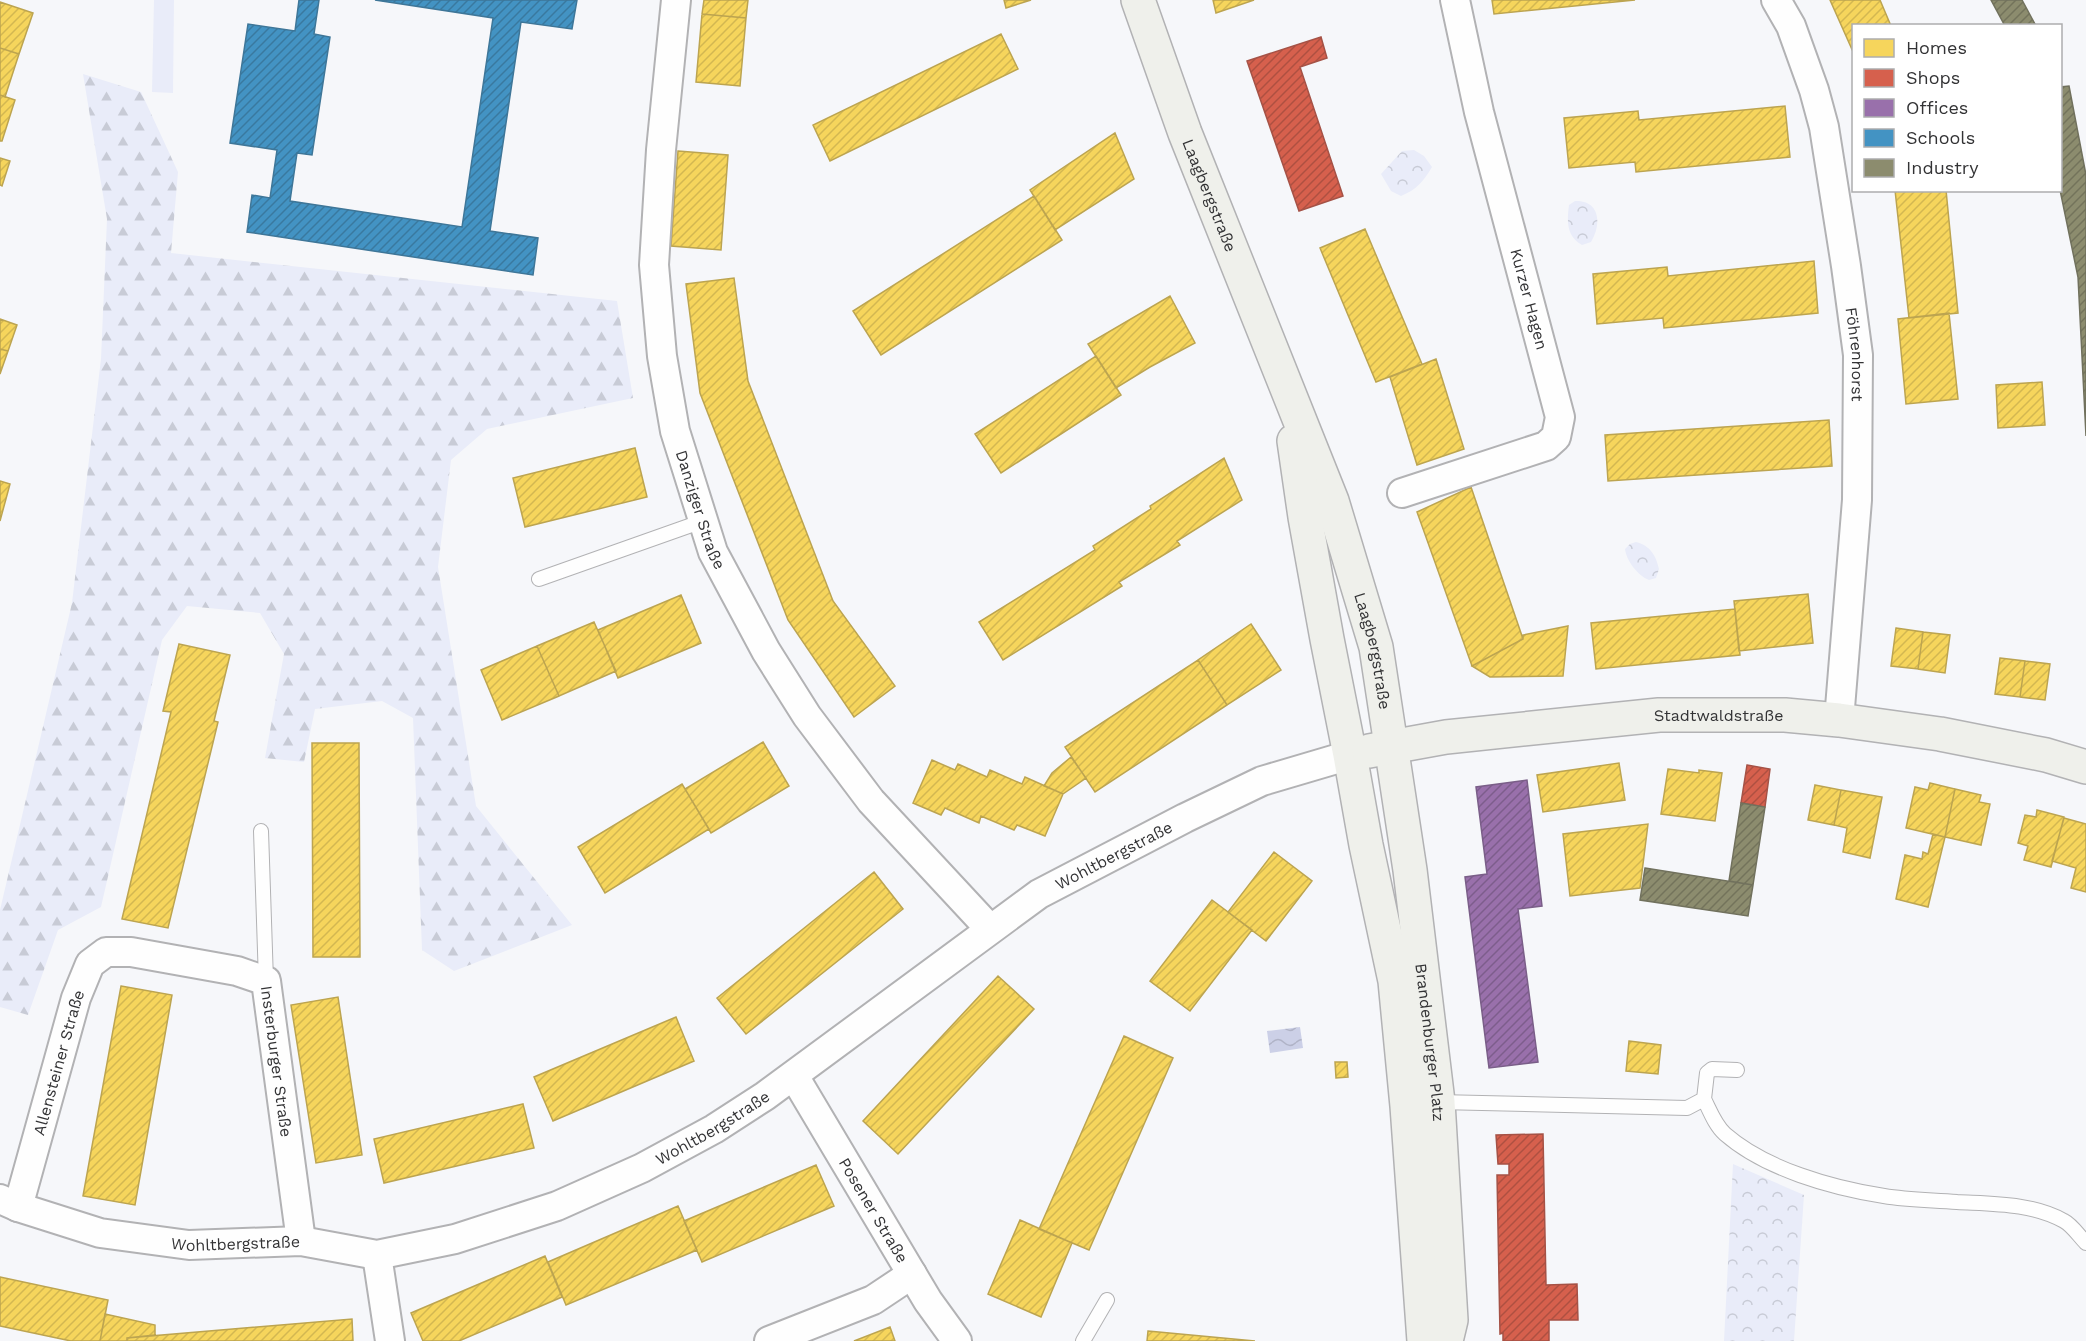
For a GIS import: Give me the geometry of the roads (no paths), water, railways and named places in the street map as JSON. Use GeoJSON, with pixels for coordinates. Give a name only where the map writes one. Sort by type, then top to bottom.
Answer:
{"type":"FeatureCollection","features":[{"type":"Feature","properties":{"kind":"street","name":"Danziger Straße"},"geometry":{"type":"LineString","coordinates":[[675,0],[661,150],[654,265],[662,356],[675,431],[713,552],[766,651],[807,716],[871,801],[990,929]]}},
{"type":"Feature","properties":{"kind":"street","name":"Laagbergstraße"},"geometry":{"type":"LineString","coordinates":[[1138,0],[1185,133],[1332,501],[1376,647],[1392,746]]}},
{"type":"Feature","properties":{"kind":"street","name":"Kurzer Hagen"},"geometry":{"type":"LineString","coordinates":[[1402,494],[1546,446],[1556,437],[1560,417],[1478,104],[1455,0]]}},
{"type":"Feature","properties":{"kind":"street","name":"Föhrenhorst"},"geometry":{"type":"LineString","coordinates":[[1776,0],[1791,26],[1814,90],[1824,127],[1858,355],[1857,500],[1839,720]]}},
{"type":"Feature","properties":{"kind":"street","name":"Laagbergstraße"},"geometry":{"type":"LineString","coordinates":[[1287,389],[1305,518],[1328,649],[1350,755]]}},
{"type":"Feature","properties":{"kind":"street","name":"Stadtwaldstraße"},"geometry":{"type":"LineString","coordinates":[[1350,755],[1446,737],[1659,714],[1785,715],[1940,734],[2046,755],[2086,767]]}},
{"type":"Feature","properties":{"kind":"street","name":"Brandenburger Platz"},"geometry":{"type":"LineString","coordinates":[[1392,746],[1410,870],[1422,1104],[1424,1341]]}},
{"type":"Feature","properties":{"kind":"street","name":"Brandenburger Platz"},"geometry":{"type":"LineString","coordinates":[[1350,755],[1366,845],[1422,1104],[1451,1320],[1446,1341]]}},
{"type":"Feature","properties":{"kind":"street","name":"Wohltbergstraße"},"geometry":{"type":"LineString","coordinates":[[9,1203],[100,1233],[189,1245],[301,1241],[377,1255],[455,1239],[557,1206],[642,1168],[714,1129],[794,1076],[1039,894],[1204,808],[1262,781],[1350,755]]}},
{"type":"Feature","properties":{"kind":"street","name":"Allensteiner Straße"},"geometry":{"type":"LineString","coordinates":[[9,1203],[76,998],[90,964],[106,952],[131,952]]}},
{"type":"Feature","properties":{"kind":"street","name":"Insterburger Straße"},"geometry":{"type":"LineString","coordinates":[[131,952],[237,971],[266,981],[301,1241]]}},
{"type":"Feature","properties":{"kind":"street","name":"Posener Straße"},"geometry":{"type":"LineString","coordinates":[[794,1076],[928,1301],[957,1341]]}},
{"type":"Feature","properties":{"kind":"street"},"geometry":{"type":"LineString","coordinates":[[377,1255],[390,1341]]}},
{"type":"Feature","properties":{"kind":"street"},"geometry":{"type":"LineString","coordinates":[[769,1341],[873,1300],[912,1274]]}},
{"type":"Feature","properties":{"kind":"lane"},"geometry":{"type":"LineString","coordinates":[[539,579],[703,521]]}},
{"type":"Feature","properties":{"kind":"lane"},"geometry":{"type":"LineString","coordinates":[[261,831],[266,981]]}},
{"type":"Feature","properties":{"kind":"lane"},"geometry":{"type":"LineString","coordinates":[[1737,1070],[1712,1069],[1707,1073],[1704,1099],[1724,1133],[1764,1160],[1796,1174],[1885,1196],[2015,1206],[2045,1212],[2066,1222],[2086,1243]]}},
{"type":"Feature","properties":{"kind":"lane"},"geometry":{"type":"LineString","coordinates":[[1422,1104],[1687,1108],[1704,1099]]}},
{"type":"Feature","properties":{"kind":"lane"},"geometry":{"type":"LineString","coordinates":[[1083,1341],[1107,1300]]}},
{"type":"Feature","properties":{"kind":"water"},"geometry":{"type":"Polygon","coordinates":[[[1300,1027],[1303,1048],[1270,1053],[1267,1031],[1300,1027]]]}}]}
